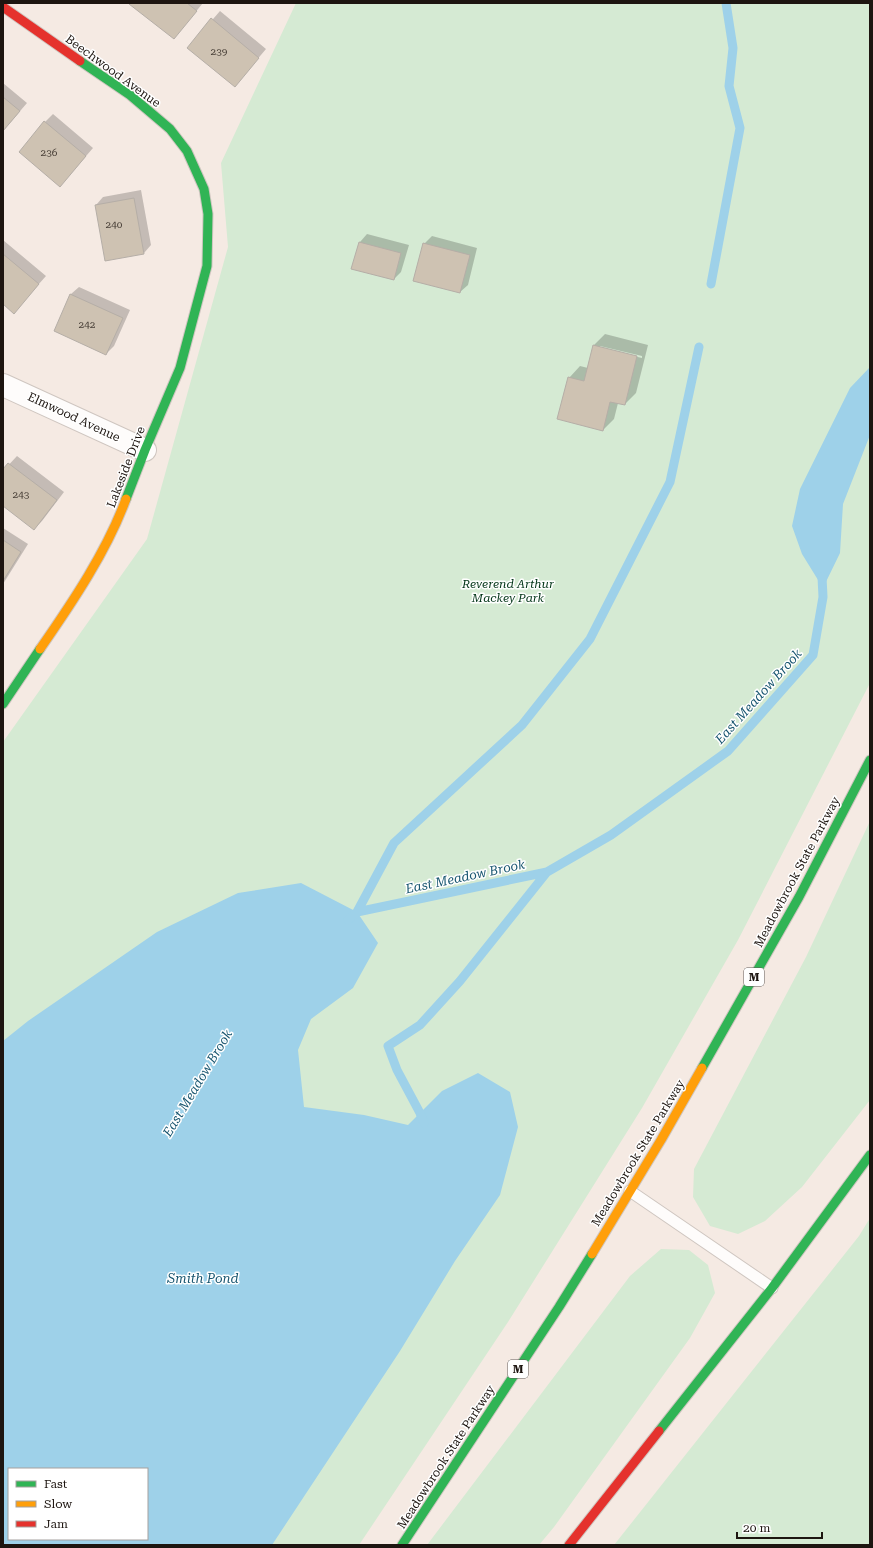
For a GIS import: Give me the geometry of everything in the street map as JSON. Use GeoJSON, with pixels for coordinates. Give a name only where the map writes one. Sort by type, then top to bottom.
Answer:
{"type":"FeatureCollection","features":[{"type":"Feature","properties":{"kind":"main road","name":"Beechwood Avenue"},"geometry":{"type":"LineString","coordinates":[[3,7],[130,95],[170,128],[187,151],[204,189],[208,214]]}},
{"type":"Feature","properties":{"kind":"main road","name":"Lakeside Drive"},"geometry":{"type":"LineString","coordinates":[[3,704],[74,599],[119,518],[145,450],[180,368],[207,266],[208,214]]}},
{"type":"Feature","properties":{"kind":"main road","name":"Meadowbrook State Parkway"},"geometry":{"type":"LineString","coordinates":[[402,1545],[560,1307],[661,1140],[799,897],[870,760]]}},
{"type":"Feature","properties":{"kind":"main road"},"geometry":{"type":"LineString","coordinates":[[862,1166],[870,1152]]}},
{"type":"Feature","properties":{"kind":"main road"},"geometry":{"type":"LineString","coordinates":[[569,1545],[772,1288],[870,1155]]}},
{"type":"Feature","properties":{"kind":"street","name":"Elmwood Avenue"},"geometry":{"type":"LineString","coordinates":[[3,385],[145,450]]}},
{"type":"Feature","properties":{"kind":"lane"},"geometry":{"type":"LineString","coordinates":[[630,1191],[772,1288]]}},
{"type":"Feature","properties":{"kind":"green space","name":"Reverend Arthur Mackey Park"},"geometry":{"type":"Polygon","coordinates":[[[296,3],[870,3],[870,683],[738,940],[642,1108],[508,1322],[359,1545],[3,1545],[3,742],[147,539],[228,247],[221,163],[296,3]]]}},
{"type":"Feature","properties":{"kind":"green space"},"geometry":{"type":"Polygon","coordinates":[[[870,821],[870,1100],[802,1187],[765,1221],[738,1234],[710,1226],[693,1197],[694,1169],[806,957],[870,821]]]}},
{"type":"Feature","properties":{"kind":"green space"},"geometry":{"type":"Polygon","coordinates":[[[870,1218],[870,1545],[614,1545],[859,1236],[870,1218]]]}},
{"type":"Feature","properties":{"kind":"green space"},"geometry":{"type":"Polygon","coordinates":[[[661,1249],[689,1250],[708,1265],[715,1293],[690,1338],[554,1527],[539,1545],[427,1545],[630,1276],[661,1249]]]}},
{"type":"Feature","properties":{"kind":"water"},"geometry":{"type":"Polygon","coordinates":[[[870,367],[870,435],[843,504],[840,553],[823,588],[802,554],[792,526],[800,489],[850,388],[870,367]]]}},
{"type":"Feature","properties":{"kind":"water","name":"Smith Pond"},"geometry":{"type":"Polygon","coordinates":[[[301,883],[357,912],[378,943],[353,988],[311,1019],[298,1050],[304,1107],[364,1115],[408,1125],[442,1091],[478,1073],[510,1092],[518,1127],[500,1195],[455,1261],[400,1351],[272,1545],[3,1545],[3,1041],[28,1021],[157,932],[238,893],[301,883]]]}},
{"type":"Feature","properties":{"kind":"building"},"geometry":{"type":"Polygon","coordinates":[[[187,3],[197,11],[174,39],[129,4],[187,3]]]}},
{"type":"Feature","properties":{"kind":"building"},"geometry":{"type":"Polygon","coordinates":[[[211,18],[259,58],[235,87],[187,48],[211,18]]]}},
{"type":"Feature","properties":{"kind":"building"},"geometry":{"type":"Polygon","coordinates":[[[3,97],[20,111],[3,131],[3,97]]]}},
{"type":"Feature","properties":{"kind":"building"},"geometry":{"type":"Polygon","coordinates":[[[44,121],[86,156],[60,187],[19,152],[44,121]]]}},
{"type":"Feature","properties":{"kind":"building"},"geometry":{"type":"Polygon","coordinates":[[[134,198],[144,254],[105,261],[95,205],[134,198]]]}},
{"type":"Feature","properties":{"kind":"building"},"geometry":{"type":"Polygon","coordinates":[[[359,242],[401,253],[394,280],[351,269],[359,242]]]}},
{"type":"Feature","properties":{"kind":"building"},"geometry":{"type":"Polygon","coordinates":[[[423,243],[470,255],[460,293],[413,281],[423,243]]]}},
{"type":"Feature","properties":{"kind":"building"},"geometry":{"type":"Polygon","coordinates":[[[3,254],[39,284],[14,314],[3,304],[3,254]]]}},
{"type":"Feature","properties":{"kind":"building"},"geometry":{"type":"Polygon","coordinates":[[[70,294],[123,318],[106,355],[54,331],[70,294]]]}},
{"type":"Feature","properties":{"kind":"building"},"geometry":{"type":"Polygon","coordinates":[[[593,345],[637,356],[625,405],[610,402],[603,431],[557,419],[568,377],[584,381],[593,345]]]}},
{"type":"Feature","properties":{"kind":"building"},"geometry":{"type":"Polygon","coordinates":[[[8,463],[57,500],[34,530],[3,506],[3,469],[8,463]]]}},
{"type":"Feature","properties":{"kind":"building"},"geometry":{"type":"Polygon","coordinates":[[[3,540],[21,552],[3,581],[3,540]]]}},
{"type":"Feature","properties":{"kind":"waterway"},"geometry":{"type":"LineString","coordinates":[[711,284],[740,128],[729,86],[733,48],[726,3]]}},
{"type":"Feature","properties":{"kind":"waterway"},"geometry":{"type":"LineString","coordinates":[[357,912],[394,843],[522,725],[590,639],[670,482],[699,347]]}},
{"type":"Feature","properties":{"kind":"waterway","name":"East Meadow Brook"},"geometry":{"type":"LineString","coordinates":[[348,920],[357,912],[547,872],[611,835],[728,751],[813,655],[823,597],[822,577]]}},
{"type":"Feature","properties":{"kind":"waterway"},"geometry":{"type":"LineString","coordinates":[[424,1123],[397,1070],[388,1046],[420,1025],[460,981],[547,872]]}},
{"type":"Feature","properties":{"kind":"traffic: fast"},"geometry":{"type":"LineString","coordinates":[[80,61],[130,95],[170,129],[187,151],[204,189],[208,214],[207,266],[180,368],[126,499]]}},
{"type":"Feature","properties":{"kind":"traffic: fast"},"geometry":{"type":"LineString","coordinates":[[3,704],[40,649]]}},
{"type":"Feature","properties":{"kind":"traffic: fast"},"geometry":{"type":"LineString","coordinates":[[702,1068],[799,897],[870,760]]}},
{"type":"Feature","properties":{"kind":"traffic: fast"},"geometry":{"type":"LineString","coordinates":[[659,1431],[772,1288],[870,1155]]}},
{"type":"Feature","properties":{"kind":"traffic: fast"},"geometry":{"type":"LineString","coordinates":[[402,1545],[559,1307],[592,1254]]}},
{"type":"Feature","properties":{"kind":"traffic: slow"},"geometry":{"type":"LineString","coordinates":[[40,649],[99,557],[126,499]]}},
{"type":"Feature","properties":{"kind":"traffic: slow"},"geometry":{"type":"LineString","coordinates":[[592,1254],[661,1140],[702,1068]]}},
{"type":"Feature","properties":{"kind":"traffic: jam"},"geometry":{"type":"LineString","coordinates":[[3,7],[80,61]]}},
{"type":"Feature","properties":{"kind":"traffic: jam"},"geometry":{"type":"LineString","coordinates":[[569,1545],[659,1431]]}}]}
